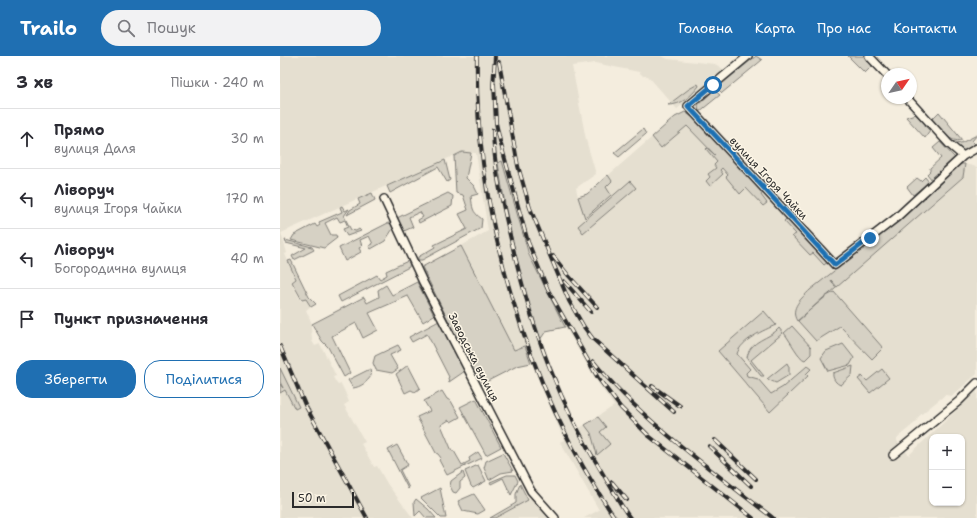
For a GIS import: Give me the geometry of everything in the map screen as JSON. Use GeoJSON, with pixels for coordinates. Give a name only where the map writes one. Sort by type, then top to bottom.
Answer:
{"type":"FeatureCollection","features":[{"type":"Feature","properties":{"kind":"street","name":"вулиця Ігоря Чайки"},"geometry":{"type":"LineString","coordinates":[[748,56],[688,106],[835,265],[896,218],[963,156]]}},
{"type":"Feature","properties":{"kind":"street"},"geometry":{"type":"LineString","coordinates":[[869,56],[881,69]]}},
{"type":"Feature","properties":{"kind":"street"},"geometry":{"type":"LineString","coordinates":[[913,104],[949,144],[963,156],[977,148]]}},
{"type":"Feature","properties":{"kind":"street","name":"Заводська вулиця"},"geometry":{"type":"LineString","coordinates":[[384,199],[423,282],[531,491],[555,518]]}},
{"type":"Feature","properties":{"kind":"street"},"geometry":{"type":"LineString","coordinates":[[892,455],[959,401],[977,383]]}},
{"type":"Feature","properties":{"kind":"shaded area"},"geometry":{"type":"Polygon","coordinates":[[[280,56],[661,56],[668,59],[715,64],[725,70],[677,109],[648,76],[643,76],[639,72],[595,63],[572,66],[586,140],[596,174],[576,188],[578,197],[587,194],[675,117],[685,112],[695,119],[833,270],[905,215],[955,166],[965,164],[977,167],[977,374],[952,396],[945,395],[919,416],[916,422],[897,438],[897,441],[909,455],[929,436],[929,506],[965,506],[965,434],[931,434],[977,391],[977,518],[584,518],[599,510],[560,442],[564,440],[525,346],[514,350],[461,246],[488,231],[476,153],[462,152],[281,233],[287,253],[285,254],[295,279],[291,282],[301,301],[306,299],[310,307],[306,310],[312,324],[312,341],[315,346],[320,344],[336,376],[333,377],[335,381],[338,385],[341,384],[345,392],[349,402],[344,405],[365,442],[361,444],[374,467],[377,466],[388,485],[413,518],[280,518],[280,56]],[[502,162],[498,163],[503,196],[533,317],[560,393],[578,429],[614,406],[596,380],[559,316],[535,268],[502,162]]]}},
{"type":"Feature","properties":{"kind":"shaded area"},"geometry":{"type":"Polygon","coordinates":[[[756,56],[762,60],[722,93],[717,88],[756,56]]]}},
{"type":"Feature","properties":{"kind":"shaded area"},"geometry":{"type":"Polygon","coordinates":[[[848,56],[864,56],[873,65],[865,73],[848,56]]]}},
{"type":"Feature","properties":{"kind":"shaded area"},"geometry":{"type":"Polygon","coordinates":[[[698,84],[699,86],[693,93],[682,102],[668,105],[689,89],[698,84]]]}},
{"type":"Feature","properties":{"kind":"shaded area"},"geometry":{"type":"Polygon","coordinates":[[[714,90],[720,95],[699,112],[698,105],[714,90]]]}},
{"type":"Feature","properties":{"kind":"shaded area"},"geometry":{"type":"Polygon","coordinates":[[[685,112],[695,119],[763,192],[761,195],[767,203],[763,206],[746,188],[740,194],[726,177],[728,175],[722,168],[720,170],[723,174],[710,186],[706,181],[710,177],[708,174],[716,168],[714,165],[717,162],[706,149],[707,148],[715,155],[687,126],[661,148],[652,137],[675,117],[685,112]]]}},
{"type":"Feature","properties":{"kind":"shaded area"},"geometry":{"type":"Polygon","coordinates":[[[939,112],[962,140],[958,141],[949,138],[931,120],[939,112]]]}},
{"type":"Feature","properties":{"kind":"shaded area"},"geometry":{"type":"Polygon","coordinates":[[[915,114],[926,124],[925,126],[930,131],[925,138],[906,117],[915,114]]]}},
{"type":"Feature","properties":{"kind":"shaded area"},"geometry":{"type":"Polygon","coordinates":[[[643,129],[646,134],[619,157],[614,153],[643,129]]]}},
{"type":"Feature","properties":{"kind":"shaded area"},"geometry":{"type":"Polygon","coordinates":[[[977,135],[972,141],[975,144],[964,151],[951,141],[961,143],[977,135]]]}},
{"type":"Feature","properties":{"kind":"shaded area"},"geometry":{"type":"Polygon","coordinates":[[[940,142],[955,158],[932,180],[927,174],[930,171],[930,168],[941,158],[933,148],[940,142]]]}},
{"type":"Feature","properties":{"kind":"shaded area"},"geometry":{"type":"Polygon","coordinates":[[[462,152],[471,153],[466,178],[474,186],[478,194],[471,196],[474,211],[482,219],[481,228],[422,260],[418,260],[418,257],[435,247],[434,245],[467,229],[459,214],[468,210],[463,195],[456,193],[454,156],[462,152]]]}},
{"type":"Feature","properties":{"kind":"shaded area"},"geometry":{"type":"Polygon","coordinates":[[[445,160],[450,180],[447,182],[438,167],[390,193],[387,186],[445,160]]]}},
{"type":"Feature","properties":{"kind":"shaded area"},"geometry":{"type":"Polygon","coordinates":[[[502,161],[529,255],[565,327],[546,331],[540,340],[521,275],[510,230],[498,163],[502,161]]]}},
{"type":"Feature","properties":{"kind":"shaded area"},"geometry":{"type":"Polygon","coordinates":[[[965,164],[963,177],[837,287],[831,280],[836,288],[797,321],[795,316],[795,308],[800,300],[810,290],[905,215],[955,166],[965,164]]]}},
{"type":"Feature","properties":{"kind":"shaded area"},"geometry":{"type":"Polygon","coordinates":[[[608,175],[612,181],[606,187],[611,195],[585,218],[578,197],[587,194],[608,175]]]}},
{"type":"Feature","properties":{"kind":"shaded area"},"geometry":{"type":"Polygon","coordinates":[[[925,177],[929,182],[913,195],[907,187],[917,178],[921,181],[925,177]]]}},
{"type":"Feature","properties":{"kind":"shaded area"},"geometry":{"type":"Polygon","coordinates":[[[630,181],[636,188],[583,233],[578,226],[630,181]]]}},
{"type":"Feature","properties":{"kind":"shaded area"},"geometry":{"type":"Polygon","coordinates":[[[372,193],[375,200],[347,215],[350,210],[360,204],[358,199],[372,193]]]}},
{"type":"Feature","properties":{"kind":"shaded area"},"geometry":{"type":"Polygon","coordinates":[[[448,193],[453,196],[452,206],[419,223],[418,220],[423,217],[420,212],[409,217],[413,227],[404,231],[397,218],[448,193]]]}},
{"type":"Feature","properties":{"kind":"shaded area"},"geometry":{"type":"Polygon","coordinates":[[[342,206],[345,211],[349,209],[344,216],[351,230],[356,231],[359,229],[361,231],[347,236],[343,229],[348,227],[345,220],[340,222],[337,217],[325,223],[331,235],[336,235],[337,238],[324,248],[291,240],[294,235],[315,224],[317,227],[320,225],[319,222],[342,212],[340,207],[342,206]]]}},
{"type":"Feature","properties":{"kind":"shaded area"},"geometry":{"type":"Polygon","coordinates":[[[787,218],[828,262],[824,265],[813,253],[810,255],[792,236],[796,234],[784,221],[787,218]]]}},
{"type":"Feature","properties":{"kind":"shaded area"},"geometry":{"type":"Polygon","coordinates":[[[388,223],[393,224],[394,227],[385,241],[371,249],[369,246],[373,244],[369,236],[360,240],[362,246],[359,248],[361,252],[345,261],[339,248],[388,223]]]}},
{"type":"Feature","properties":{"kind":"shaded area"},"geometry":{"type":"Polygon","coordinates":[[[285,240],[312,247],[314,250],[294,260],[292,256],[306,248],[286,243],[285,240]]]}},
{"type":"Feature","properties":{"kind":"shaded area"},"geometry":{"type":"Polygon","coordinates":[[[461,246],[514,350],[525,346],[531,363],[517,366],[480,385],[422,267],[461,246]]]}},
{"type":"Feature","properties":{"kind":"shaded area"},"geometry":{"type":"Polygon","coordinates":[[[291,260],[309,297],[316,304],[311,307],[306,299],[302,300],[292,282],[296,279],[288,261],[291,260]]]}},
{"type":"Feature","properties":{"kind":"shaded area"},"geometry":{"type":"Polygon","coordinates":[[[410,260],[409,267],[341,302],[338,296],[377,275],[380,279],[387,275],[386,271],[410,260]]]}},
{"type":"Feature","properties":{"kind":"shaded area"},"geometry":{"type":"Polygon","coordinates":[[[417,282],[434,315],[423,322],[408,296],[369,313],[378,330],[363,338],[356,323],[332,336],[350,373],[344,377],[328,347],[322,341],[312,324],[364,297],[367,303],[379,297],[378,290],[386,285],[392,295],[417,282]]]}},
{"type":"Feature","properties":{"kind":"shaded area"},"geometry":{"type":"Polygon","coordinates":[[[834,292],[883,348],[872,359],[840,326],[816,341],[798,321],[823,298],[834,292]]]}},
{"type":"Feature","properties":{"kind":"shaded area"},"geometry":{"type":"Polygon","coordinates":[[[764,311],[776,325],[748,340],[739,349],[737,354],[750,369],[746,373],[747,376],[758,379],[771,394],[783,387],[807,366],[811,369],[806,374],[808,376],[770,412],[718,351],[764,311]]]}},
{"type":"Feature","properties":{"kind":"shaded area"},"geometry":{"type":"Polygon","coordinates":[[[439,321],[465,371],[449,382],[449,377],[427,334],[412,342],[409,337],[439,321]]]}},
{"type":"Feature","properties":{"kind":"shaded area"},"geometry":{"type":"Polygon","coordinates":[[[792,326],[811,347],[811,354],[805,360],[797,353],[784,333],[792,326]]]}},
{"type":"Feature","properties":{"kind":"shaded area"},"geometry":{"type":"Polygon","coordinates":[[[779,328],[783,333],[751,360],[764,376],[761,376],[747,358],[749,352],[756,343],[779,328]]]}},
{"type":"Feature","properties":{"kind":"shaded area"},"geometry":{"type":"Polygon","coordinates":[[[843,344],[854,358],[850,365],[828,371],[821,358],[826,351],[843,344]]]}},
{"type":"Feature","properties":{"kind":"shaded area"},"geometry":{"type":"Polygon","coordinates":[[[398,345],[401,350],[390,355],[398,369],[392,373],[376,370],[373,363],[375,356],[398,345]]]}},
{"type":"Feature","properties":{"kind":"shaded area"},"geometry":{"type":"Polygon","coordinates":[[[787,363],[789,367],[789,375],[776,383],[767,379],[787,363]]]}},
{"type":"Feature","properties":{"kind":"shaded area"},"geometry":{"type":"Polygon","coordinates":[[[408,365],[420,388],[415,392],[411,390],[405,393],[396,374],[408,365]]]}},
{"type":"Feature","properties":{"kind":"shaded area"},"geometry":{"type":"Polygon","coordinates":[[[853,366],[852,375],[841,385],[836,382],[833,377],[833,373],[853,366]]]}},
{"type":"Feature","properties":{"kind":"shaded area"},"geometry":{"type":"Polygon","coordinates":[[[280,368],[299,407],[295,409],[285,390],[280,393],[280,384],[283,388],[280,382],[280,368]]]}},
{"type":"Feature","properties":{"kind":"shaded area"},"geometry":{"type":"Polygon","coordinates":[[[370,369],[371,376],[368,380],[353,388],[348,380],[370,369]]]}},
{"type":"Feature","properties":{"kind":"shaded area"},"geometry":{"type":"Polygon","coordinates":[[[882,369],[889,378],[870,393],[858,379],[862,376],[867,381],[882,369]]]}},
{"type":"Feature","properties":{"kind":"shaded area"},"geometry":{"type":"Polygon","coordinates":[[[442,391],[447,399],[451,401],[460,417],[451,422],[449,420],[441,425],[452,451],[454,451],[462,465],[470,461],[469,458],[478,452],[482,458],[447,475],[439,460],[441,458],[436,453],[417,417],[430,411],[424,401],[442,391]]]}},
{"type":"Feature","properties":{"kind":"shaded area"},"geometry":{"type":"Polygon","coordinates":[[[476,399],[501,447],[486,455],[460,407],[476,399]]]}},
{"type":"Feature","properties":{"kind":"shaded area"},"geometry":{"type":"Polygon","coordinates":[[[598,417],[606,427],[600,432],[610,444],[597,455],[591,433],[585,425],[598,417]]]}},
{"type":"Feature","properties":{"kind":"shaded area"},"geometry":{"type":"Polygon","coordinates":[[[397,445],[408,465],[400,470],[409,488],[408,489],[388,450],[397,445]]]}},
{"type":"Feature","properties":{"kind":"shaded area"},"geometry":{"type":"Polygon","coordinates":[[[503,453],[513,471],[501,473],[489,480],[484,468],[486,461],[503,453]]]}},
{"type":"Feature","properties":{"kind":"shaded area"},"geometry":{"type":"Polygon","coordinates":[[[478,465],[486,481],[473,488],[465,471],[478,465]]]}},
{"type":"Feature","properties":{"kind":"shaded area"},"geometry":{"type":"Polygon","coordinates":[[[463,472],[465,478],[460,482],[460,488],[456,493],[453,492],[450,486],[451,481],[463,472]]]}},
{"type":"Feature","properties":{"kind":"shaded area"},"geometry":{"type":"Polygon","coordinates":[[[507,475],[515,475],[518,481],[511,495],[503,478],[491,484],[490,482],[507,475]]]}},
{"type":"Feature","properties":{"kind":"shaded area"},"geometry":{"type":"Polygon","coordinates":[[[520,484],[528,500],[495,518],[490,518],[516,503],[516,494],[520,484]]]}},
{"type":"Feature","properties":{"kind":"shaded area"},"geometry":{"type":"Polygon","coordinates":[[[440,488],[446,518],[441,518],[421,498],[440,488]]]}},
{"type":"Feature","properties":{"kind":"shaded area"},"geometry":{"type":"Polygon","coordinates":[[[474,494],[485,510],[478,514],[463,511],[458,501],[474,494]]]}},
{"type":"Feature","properties":{"kind":"shaded area"},"geometry":{"type":"Polygon","coordinates":[[[531,498],[550,518],[496,518],[531,498]]]}},
{"type":"Feature","properties":{"kind":"shaded area"},"geometry":{"type":"Polygon","coordinates":[[[416,499],[436,518],[426,518],[420,511],[415,516],[414,502],[416,499]]]}},
{"type":"Feature","properties":{"kind":"railway"},"geometry":{"type":"LineString","coordinates":[[477,56],[478,115],[485,176],[496,237],[512,297],[532,356],[556,413],[584,468],[615,518]]}},
{"type":"Feature","properties":{"kind":"railway"},"geometry":{"type":"LineString","coordinates":[[493,88],[495,56]]}},
{"type":"Feature","properties":{"kind":"railway"},"geometry":{"type":"LineString","coordinates":[[499,62],[518,166],[530,208],[569,301],[584,327],[593,339],[674,412]]}},
{"type":"Feature","properties":{"kind":"railway"},"geometry":{"type":"LineString","coordinates":[[494,84],[496,123],[528,242],[548,290],[598,378],[621,408],[649,436],[753,518]]}},
{"type":"Feature","properties":{"kind":"railway"},"geometry":{"type":"LineString","coordinates":[[493,130],[497,173],[505,216],[520,276],[538,337],[574,422],[630,518]]}},
{"type":"Feature","properties":{"kind":"railway"},"geometry":{"type":"LineString","coordinates":[[553,256],[597,307]]}},
{"type":"Feature","properties":{"kind":"railway"},"geometry":{"type":"LineString","coordinates":[[564,281],[591,312]]}},
{"type":"Feature","properties":{"kind":"railway"},"geometry":{"type":"LineString","coordinates":[[280,346],[305,405],[367,518]]}},
{"type":"Feature","properties":{"kind":"railway"},"geometry":{"type":"LineString","coordinates":[[593,361],[612,383],[655,424],[678,444],[773,518]]}},
{"type":"Feature","properties":{"kind":"railway"},"geometry":{"type":"LineString","coordinates":[[652,386],[680,406]]}},
{"type":"Feature","properties":{"kind":"railway"},"geometry":{"type":"LineString","coordinates":[[715,440],[756,479]]}},
{"type":"Feature","properties":{"kind":"railway"},"geometry":{"type":"LineString","coordinates":[[709,446],[751,486]]}},
{"type":"Feature","properties":{"kind":"railway"},"geometry":{"type":"LineString","coordinates":[[612,482],[627,500]]}},
{"type":"Feature","properties":{"kind":"route"},"geometry":{"type":"LineString","coordinates":[[713,85],[688,106],[835,265],[870,238]]}}]}
